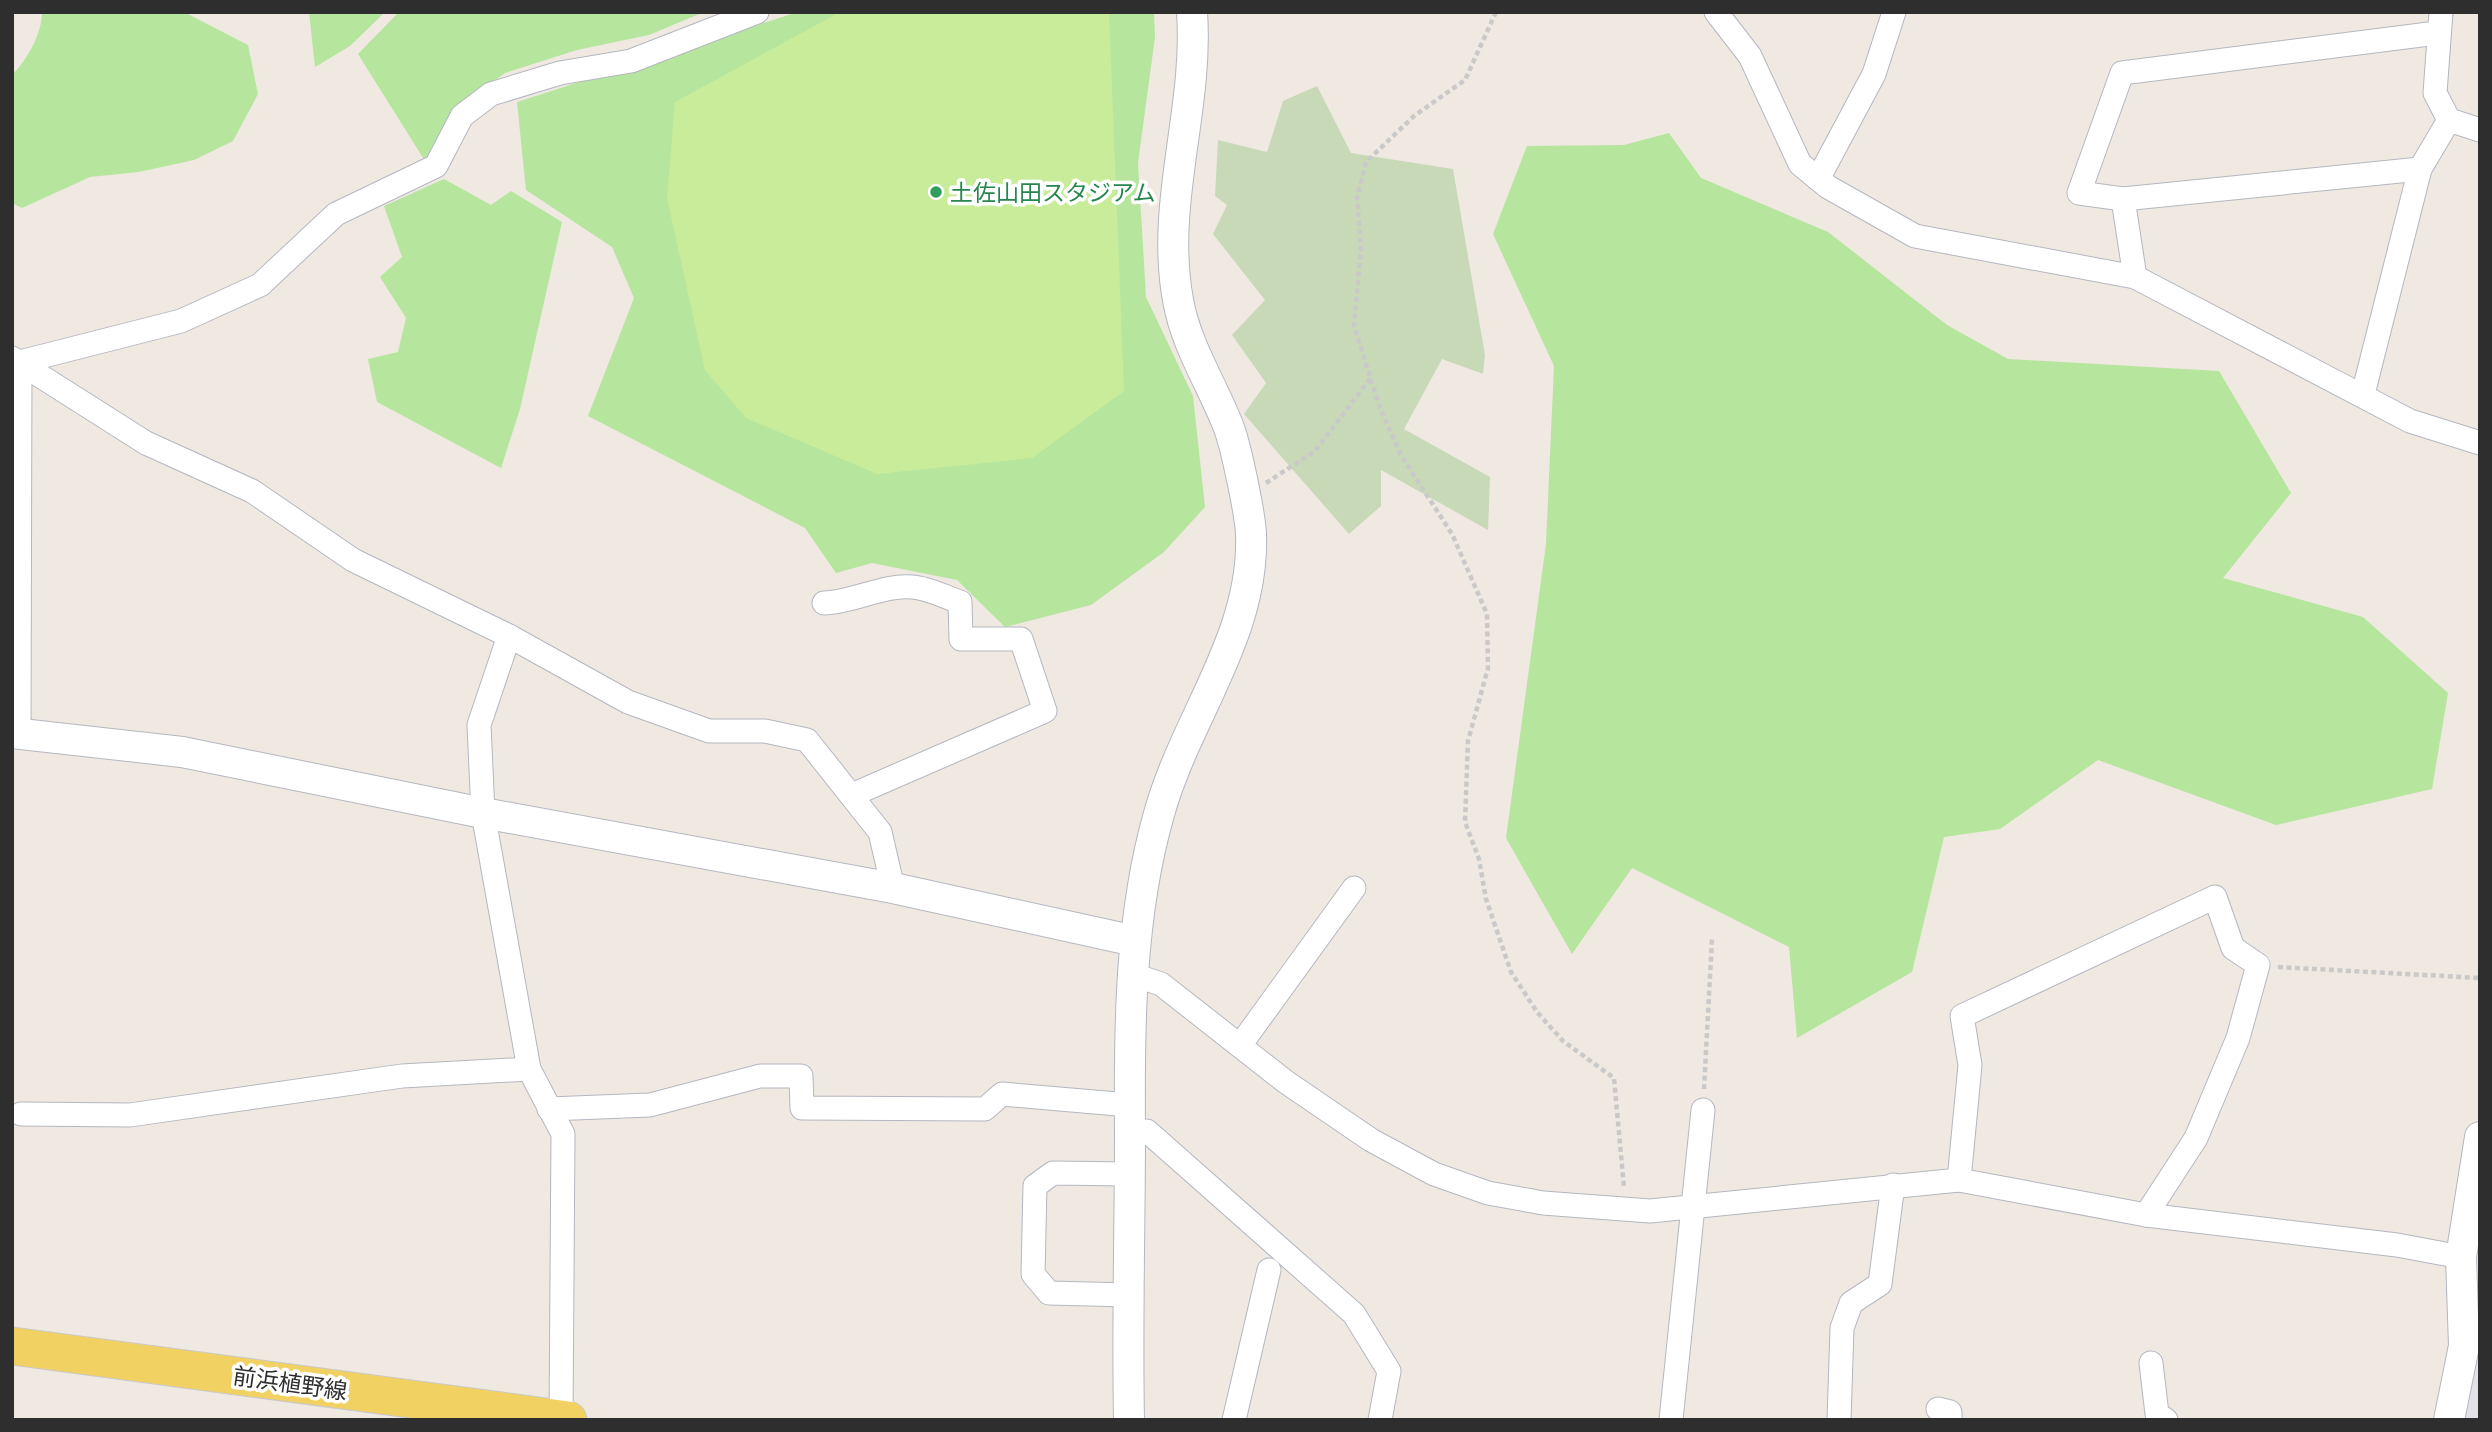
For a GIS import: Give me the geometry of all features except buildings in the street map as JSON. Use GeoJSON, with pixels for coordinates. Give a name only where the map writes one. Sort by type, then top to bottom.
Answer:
{"type":"FeatureCollection","features":[{"type":"Feature","properties":{"kind":"main road","name":"前浜植野線"},"geometry":{"type":"LineString","coordinates":[[12,1346],[568,1420]]}},
{"type":"Feature","properties":{"kind":"street"},"geometry":{"type":"LineString","coordinates":[[16,360],[181,321],[260,285],[336,215],[436,166],[462,116],[491,94],[560,73],[631,61],[757,12]]}},
{"type":"Feature","properties":{"kind":"street"},"geometry":{"type":"LineString","coordinates":[[1129,1420],[1128,1174],[1135,941],[1158,814],[1180,755],[1239,625],[1251,533],[1230,430],[1190,345],[1178,301],[1175,277],[1173,201],[1185,141],[1194,39],[1192,12]]}},
{"type":"Feature","properties":{"kind":"street"},"geometry":{"type":"LineString","coordinates":[[1716,12],[1750,56],[1800,164],[1818,178],[1915,236],[2135,277],[2363,394],[2410,421],[2480,443]]}},
{"type":"Feature","properties":{"kind":"street"},"geometry":{"type":"LineString","coordinates":[[1818,178],[1874,74],[1894,12]]}},
{"type":"Feature","properties":{"kind":"street"},"geometry":{"type":"LineString","coordinates":[[2420,169],[2123,199],[2079,193],[2122,73],[2439,22],[2435,93],[2449,120],[2480,130]]}},
{"type":"Feature","properties":{"kind":"street"},"geometry":{"type":"LineString","coordinates":[[2363,394],[2420,169],[2449,120]]}},
{"type":"Feature","properties":{"kind":"street"},"geometry":{"type":"LineString","coordinates":[[2123,199],[2135,277]]}},
{"type":"Feature","properties":{"kind":"street"},"geometry":{"type":"LineString","coordinates":[[16,360],[146,443],[252,491],[353,560],[509,636],[628,702],[709,731],[765,731],[807,740],[880,832],[893,888]]}},
{"type":"Feature","properties":{"kind":"street"},"geometry":{"type":"LineString","coordinates":[[16,360],[16,733],[182,752],[483,813],[893,888],[1135,941]]}},
{"type":"Feature","properties":{"kind":"street"},"geometry":{"type":"LineString","coordinates":[[824,603],[846,602],[892,587],[913,587],[960,603],[961,639],[1021,639],[1045,711],[852,795]]}},
{"type":"Feature","properties":{"kind":"street"},"geometry":{"type":"LineString","coordinates":[[509,636],[479,725],[483,813],[528,1069],[563,1134],[561,1419]]}},
{"type":"Feature","properties":{"kind":"street"},"geometry":{"type":"LineString","coordinates":[[1241,1044],[1354,888]]}},
{"type":"Feature","properties":{"kind":"street"},"geometry":{"type":"LineString","coordinates":[[1959,1180],[1970,1065],[1962,1016],[2215,897],[2234,948],[2258,965],[2238,1038],[2196,1138],[2146,1215]]}},
{"type":"Feature","properties":{"kind":"street"},"geometry":{"type":"LineString","coordinates":[[1134,975],[1161,984],[1241,1044],[1286,1082],[1360,1133],[1434,1174],[1488,1193],[1543,1203],[1650,1210],[1959,1180],[2146,1215],[2397,1245],[2460,1257]]}},
{"type":"Feature","properties":{"kind":"street"},"geometry":{"type":"LineString","coordinates":[[21,1114],[131,1115],[402,1076],[528,1069]]}},
{"type":"Feature","properties":{"kind":"street"},"geometry":{"type":"LineString","coordinates":[[549,1109],[650,1105],[760,1076],[801,1076],[802,1108],[985,1109],[1002,1094],[1129,1118],[1354,1314],[1389,1371],[1380,1420]]}},
{"type":"Feature","properties":{"kind":"street"},"geometry":{"type":"LineString","coordinates":[[1671,1420],[1703,1110]]}},
{"type":"Feature","properties":{"kind":"street"},"geometry":{"type":"LineString","coordinates":[[2449,1420],[2464,1346],[2460,1257],[2475,1192],[2480,1137]]}},
{"type":"Feature","properties":{"kind":"street"},"geometry":{"type":"LineString","coordinates":[[1128,1174],[1053,1173],[1035,1186],[1033,1273],[1049,1293],[1130,1295]]}},
{"type":"Feature","properties":{"kind":"street"},"geometry":{"type":"LineString","coordinates":[[1839,1420],[1842,1328],[1851,1303],[1881,1284],[1892,1185]]}},
{"type":"Feature","properties":{"kind":"street"},"geometry":{"type":"LineString","coordinates":[[1234,1420],[1269,1270]]}},
{"type":"Feature","properties":{"kind":"street"},"geometry":{"type":"LineString","coordinates":[[2151,1363],[2157,1415],[2166,1420]]}},
{"type":"Feature","properties":{"kind":"path"},"geometry":{"type":"LineString","coordinates":[[1496,12],[1465,80],[1414,117],[1366,162],[1357,198],[1361,248],[1354,326],[1380,408],[1401,455],[1452,534],[1487,614],[1488,668],[1468,741],[1465,822],[1479,859],[1486,900],[1511,972],[1537,1012],[1563,1041],[1614,1078],[1626,1210]]}},
{"type":"Feature","properties":{"kind":"path"},"geometry":{"type":"LineString","coordinates":[[1244,497],[1315,451],[1370,379]]}},
{"type":"Feature","properties":{"kind":"path"},"geometry":{"type":"LineString","coordinates":[[1703,1110],[1712,939]]}},
{"type":"Feature","properties":{"kind":"path"},"geometry":{"type":"LineString","coordinates":[[2258,965],[2480,978]]}},
{"type":"Feature","properties":{"kind":"shaded area"},"geometry":{"type":"Polygon","coordinates":[[[2480,1328],[2480,1420],[2460,1420],[2480,1328]]]}},
{"type":"Feature","properties":{"kind":"green space"},"geometry":{"type":"Polygon","coordinates":[[[42,12],[184,12],[248,45],[258,94],[233,141],[194,160],[139,172],[90,177],[22,208],[12,203],[12,75],[33,46],[42,12]]]}},
{"type":"Feature","properties":{"kind":"green space"},"geometry":{"type":"Polygon","coordinates":[[[309,12],[385,12],[350,46],[315,67],[309,12]]]}},
{"type":"Feature","properties":{"kind":"green space"},"geometry":{"type":"Polygon","coordinates":[[[399,12],[704,12],[649,35],[577,50],[505,73],[451,112],[425,161],[358,54],[399,12]]]}},
{"type":"Feature","properties":{"kind":"green space"},"geometry":{"type":"Polygon","coordinates":[[[798,12],[1154,12],[1155,37],[1138,163],[1146,297],[1193,396],[1205,507],[1164,552],[1091,605],[1005,627],[957,580],[872,563],[836,573],[805,528],[588,416],[634,298],[612,247],[526,190],[517,102],[798,12]]]}},
{"type":"Feature","properties":{"kind":"green space"},"geometry":{"type":"Polygon","coordinates":[[[840,12],[1109,12],[1124,391],[1032,458],[877,474],[746,418],[705,370],[667,198],[675,102],[840,12]]]}},
{"type":"Feature","properties":{"kind":"green space"},"geometry":{"type":"Polygon","coordinates":[[[1317,86],[1351,153],[1453,169],[1485,355],[1483,374],[1442,359],[1404,429],[1490,477],[1488,530],[1381,470],[1381,506],[1349,534],[1244,414],[1266,383],[1232,335],[1265,300],[1213,234],[1227,205],[1215,196],[1218,140],[1267,152],[1283,101],[1317,86]]]}},
{"type":"Feature","properties":{"kind":"green space"},"geometry":{"type":"Polygon","coordinates":[[[1669,133],[1701,178],[1828,232],[1947,325],[2008,359],[2219,371],[2291,493],[2223,578],[2363,617],[2448,693],[2432,789],[2276,825],[2098,760],[2000,829],[1944,837],[1912,972],[1797,1038],[1789,947],[1632,868],[1572,954],[1506,838],[1546,544],[1554,366],[1493,234],[1527,146],[1624,145],[1669,133]]]}},
{"type":"Feature","properties":{"kind":"green space"},"geometry":{"type":"Polygon","coordinates":[[[444,179],[491,205],[511,191],[562,222],[520,409],[501,468],[377,402],[368,359],[398,352],[406,318],[380,277],[402,257],[384,206],[444,179]]]}},
{"type":"Feature","properties":{"kind":"place","name":"土佐山田スタジアム"},"geometry":{"type":"Point","coordinates":[936,192]}}]}
